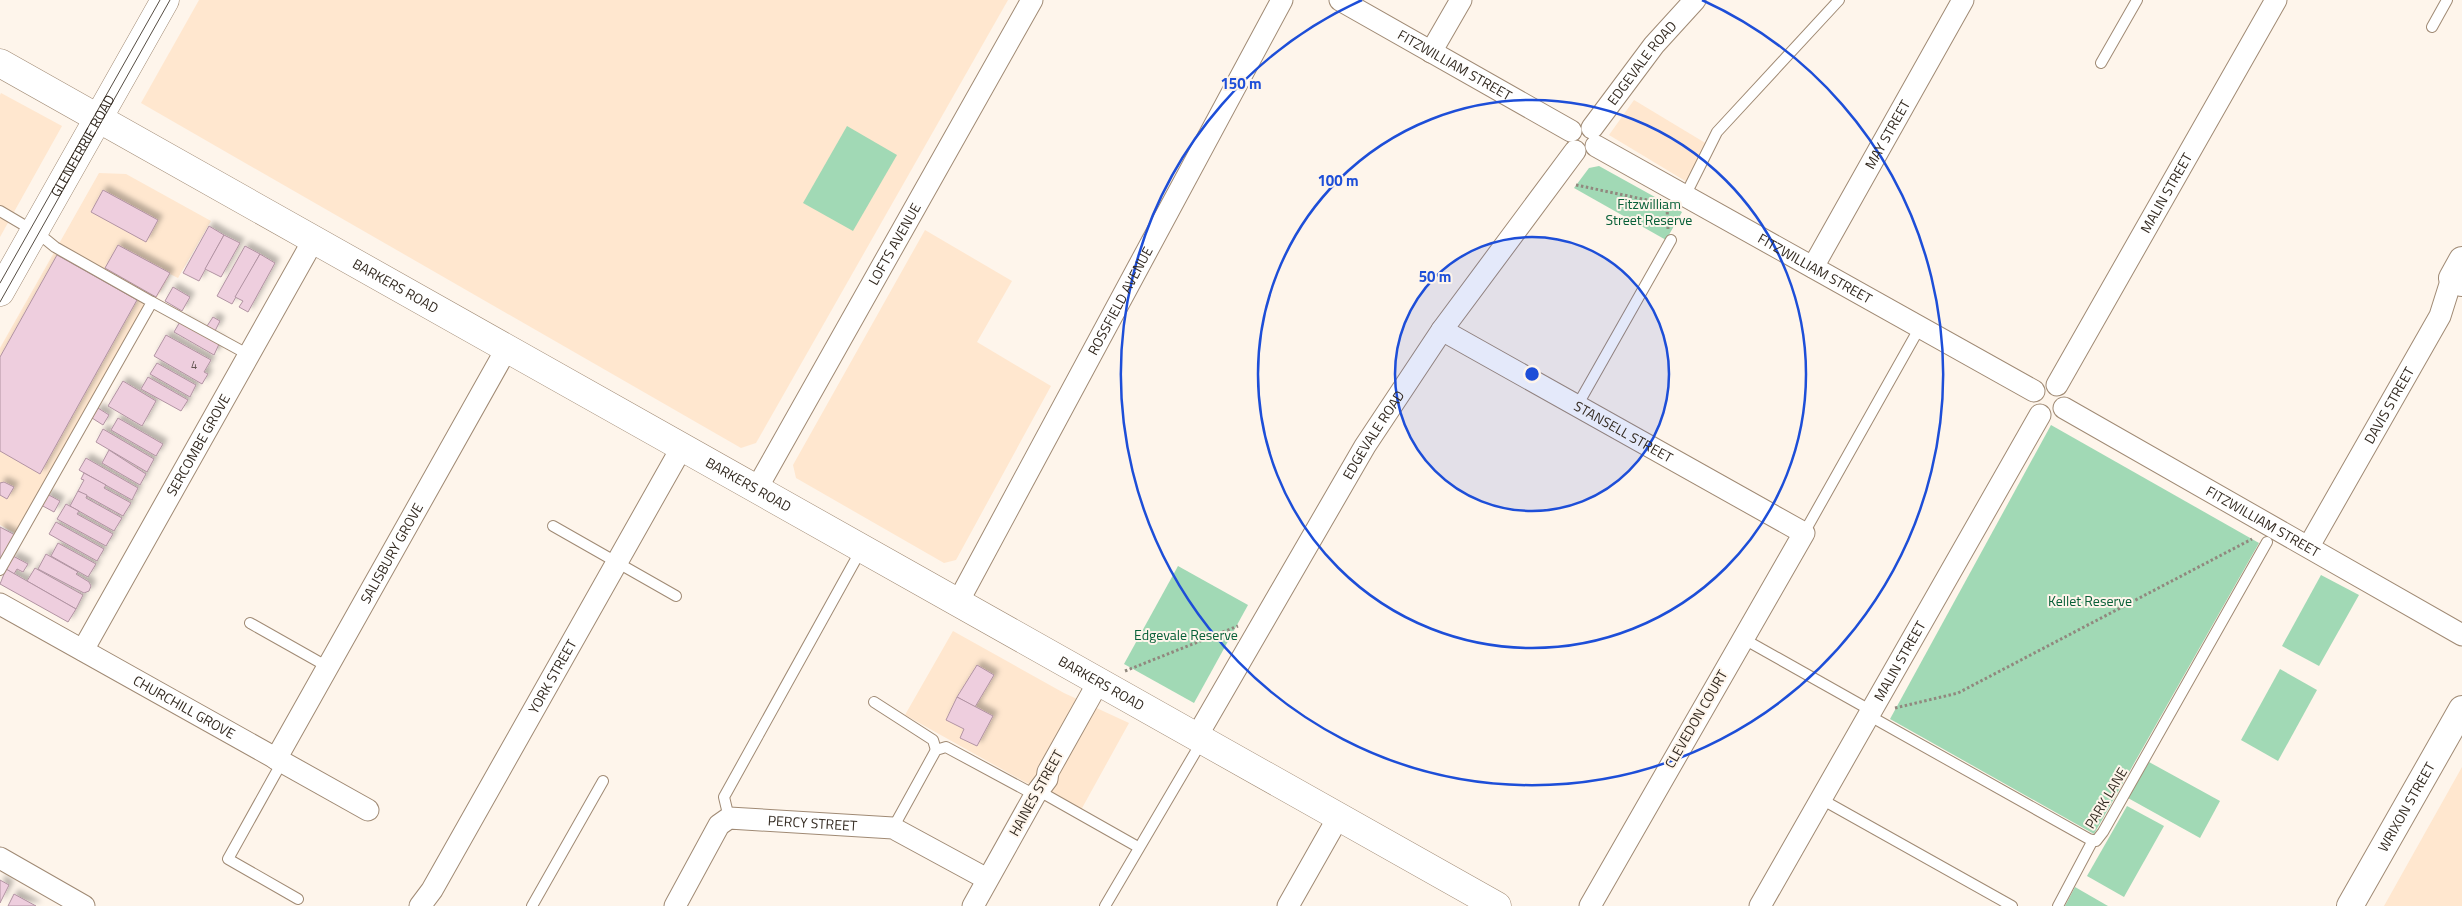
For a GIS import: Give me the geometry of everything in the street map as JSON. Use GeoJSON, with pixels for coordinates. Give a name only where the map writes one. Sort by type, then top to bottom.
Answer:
{"type":"FeatureCollection","features":[{"type":"Feature","properties":{"kind":"main road","name":"GLENFERRIE ROAD"},"geometry":{"type":"LineString","coordinates":[[0,292],[165,0]]}},
{"type":"Feature","properties":{"kind":"main road","name":"BARKERS ROAD"},"geometry":{"type":"LineString","coordinates":[[0,62],[1497,906]]}},
{"type":"Feature","properties":{"kind":"street","name":"LOFTS AVENUE"},"geometry":{"type":"LineString","coordinates":[[757,488],[1032,0]]}},
{"type":"Feature","properties":{"kind":"street","name":"ROSSFIELD AVENUE"},"geometry":{"type":"LineString","coordinates":[[958,602],[1282,0]]}},
{"type":"Feature","properties":{"kind":"street","name":"FITZWILLIAM STREET"},"geometry":{"type":"LineString","coordinates":[[1340,0],[1431,52],[1573,141]]}},
{"type":"Feature","properties":{"kind":"street"},"geometry":{"type":"LineString","coordinates":[[1431,52],[1462,0]]}},
{"type":"Feature","properties":{"kind":"street","name":"EDGEVALE ROAD"},"geometry":{"type":"LineString","coordinates":[[1594,137],[1654,45],[1695,0]]}},
{"type":"Feature","properties":{"kind":"street","name":"MAY STREET"},"geometry":{"type":"LineString","coordinates":[[1812,267],[1963,0]]}},
{"type":"Feature","properties":{"kind":"street","name":"MALIN STREET"},"geometry":{"type":"LineString","coordinates":[[2057,384],[2276,0]]}},
{"type":"Feature","properties":{"kind":"street"},"geometry":{"type":"LineString","coordinates":[[1573,141],[1579,125],[1594,137]]}},
{"type":"Feature","properties":{"kind":"street","name":"FITZWILLIAM STREET"},"geometry":{"type":"LineString","coordinates":[[1594,137],[1676,200],[1812,267],[2034,391]]}},
{"type":"Feature","properties":{"kind":"street","name":"EDGEVALE ROAD"},"geometry":{"type":"LineString","coordinates":[[1200,738],[1265,616],[1364,446],[1573,141]]}},
{"type":"Feature","properties":{"kind":"street","name":"SERCOMBE GROVE"},"geometry":{"type":"LineString","coordinates":[[83,650],[314,239]]}},
{"type":"Feature","properties":{"kind":"street","name":"DAVIS STREET"},"geometry":{"type":"LineString","coordinates":[[2309,546],[2440,316],[2459,274]]}},
{"type":"Feature","properties":{"kind":"street","name":"STANSELL STREET"},"geometry":{"type":"LineString","coordinates":[[1442,330],[1804,533]]}},
{"type":"Feature","properties":{"kind":"street","name":"SALISBURY GROVE"},"geometry":{"type":"LineString","coordinates":[[279,760],[328,667],[507,348]]}},
{"type":"Feature","properties":{"kind":"street"},"geometry":{"type":"LineString","coordinates":[[2043,383],[2057,384],[2065,394],[2064,408],[2056,416],[2040,415],[2032,406],[2034,391],[2043,383]]}},
{"type":"Feature","properties":{"kind":"street","name":"FITZWILLIAM STREET"},"geometry":{"type":"LineString","coordinates":[[2064,408],[2309,546],[2462,635]]}},
{"type":"Feature","properties":{"kind":"street","name":"MALIN STREET"},"geometry":{"type":"LineString","coordinates":[[1760,906],[2040,415]]}},
{"type":"Feature","properties":{"kind":"street","name":"YORK STREET"},"geometry":{"type":"LineString","coordinates":[[420,906],[432,890],[682,446]]}},
{"type":"Feature","properties":{"kind":"street","name":"CLEVEDON COURT"},"geometry":{"type":"LineString","coordinates":[[1590,906],[1742,638],[1804,533]]}},
{"type":"Feature","properties":{"kind":"street","name":"CHURCHILL GROVE"},"geometry":{"type":"LineString","coordinates":[[0,604],[368,810]]}},
{"type":"Feature","properties":{"kind":"street","name":"HAINES STREET"},"geometry":{"type":"LineString","coordinates":[[973,906],[1099,681]]}},
{"type":"Feature","properties":{"kind":"street","name":"WRIXON STREET"},"geometry":{"type":"LineString","coordinates":[[2350,906],[2462,709]]}},
{"type":"Feature","properties":{"kind":"street"},"geometry":{"type":"LineString","coordinates":[[1288,906],[1339,816]]}},
{"type":"Feature","properties":{"kind":"street"},"geometry":{"type":"LineString","coordinates":[[675,906],[719,825],[729,818]]}},
{"type":"Feature","properties":{"kind":"street","name":"PERCY STREET"},"geometry":{"type":"LineString","coordinates":[[729,818],[893,828],[987,880]]}},
{"type":"Feature","properties":{"kind":"street"},"geometry":{"type":"LineString","coordinates":[[0,858],[84,906]]}},
{"type":"Feature","properties":{"kind":"lane"},"geometry":{"type":"LineString","coordinates":[[1676,200],[1717,132],[1839,0]]}},
{"type":"Feature","properties":{"kind":"lane"},"geometry":{"type":"LineString","coordinates":[[2100,63],[2137,0]]}},
{"type":"Feature","properties":{"kind":"lane"},"geometry":{"type":"LineString","coordinates":[[2432,27],[2447,0]]}},
{"type":"Feature","properties":{"kind":"lane"},"geometry":{"type":"LineString","coordinates":[[0,212],[35,231],[55,247],[249,355]]}},
{"type":"Feature","properties":{"kind":"lane"},"geometry":{"type":"LineString","coordinates":[[1577,406],[1671,240]]}},
{"type":"Feature","properties":{"kind":"lane"},"geometry":{"type":"LineString","coordinates":[[0,570],[152,302]]}},
{"type":"Feature","properties":{"kind":"lane"},"geometry":{"type":"LineString","coordinates":[[1804,533],[1920,327]]}},
{"type":"Feature","properties":{"kind":"lane"},"geometry":{"type":"LineString","coordinates":[[553,526],[676,596]]}},
{"type":"Feature","properties":{"kind":"lane","name":"PARK LANE"},"geometry":{"type":"LineString","coordinates":[[1742,638],[2096,841],[2104,832],[2266,542]]}},
{"type":"Feature","properties":{"kind":"lane"},"geometry":{"type":"LineString","coordinates":[[729,818],[724,797],[862,548]]}},
{"type":"Feature","properties":{"kind":"lane"},"geometry":{"type":"LineString","coordinates":[[250,623],[328,667]]}},
{"type":"Feature","properties":{"kind":"lane"},"geometry":{"type":"LineString","coordinates":[[874,702],[933,740],[936,750]]}},
{"type":"Feature","properties":{"kind":"lane"},"geometry":{"type":"LineString","coordinates":[[1105,906],[1200,738]]}},
{"type":"Feature","properties":{"kind":"lane"},"geometry":{"type":"LineString","coordinates":[[893,828],[936,750],[946,747],[1138,847]]}},
{"type":"Feature","properties":{"kind":"lane"},"geometry":{"type":"LineString","coordinates":[[279,760],[228,858],[298,898]]}},
{"type":"Feature","properties":{"kind":"lane"},"geometry":{"type":"LineString","coordinates":[[532,906],[603,781]]}},
{"type":"Feature","properties":{"kind":"lane"},"geometry":{"type":"LineString","coordinates":[[1821,799],[2012,906]]}},
{"type":"Feature","properties":{"kind":"lane"},"geometry":{"type":"LineString","coordinates":[[2058,906],[2093,840]]}},
{"type":"Feature","properties":{"kind":"path"},"geometry":{"type":"LineString","coordinates":[[1576,185],[1658,202]]}},
{"type":"Feature","properties":{"kind":"path"},"geometry":{"type":"LineString","coordinates":[[1671,240],[1668,237],[1676,200]]}},
{"type":"Feature","properties":{"kind":"path"},"geometry":{"type":"LineString","coordinates":[[1869,712],[1958,693],[2257,536]]}},
{"type":"Feature","properties":{"kind":"path"},"geometry":{"type":"LineString","coordinates":[[1099,681],[1265,616]]}},
{"type":"Feature","properties":{"kind":"shaded area"},"geometry":{"type":"Polygon","coordinates":[[[199,0],[1008,0],[756,443],[741,448],[141,103],[199,0]]]}},
{"type":"Feature","properties":{"kind":"shaded area"},"geometry":{"type":"Polygon","coordinates":[[[1,93],[62,126],[0,237],[0,95],[1,93]]]}},
{"type":"Feature","properties":{"kind":"shaded area"},"geometry":{"type":"Polygon","coordinates":[[[1634,100],[1707,144],[1687,182],[1609,135],[1634,100]]]}},
{"type":"Feature","properties":{"kind":"shaded area"},"geometry":{"type":"Polygon","coordinates":[[[99,173],[126,174],[211,221],[178,278],[170,274],[25,538],[0,525],[0,348],[99,173]]]}},
{"type":"Feature","properties":{"kind":"shaded area"},"geometry":{"type":"Polygon","coordinates":[[[925,230],[1012,281],[977,342],[1051,386],[956,560],[944,563],[796,478],[793,465],[925,230]]]}},
{"type":"Feature","properties":{"kind":"shaded area"},"geometry":{"type":"Polygon","coordinates":[[[953,631],[1064,693],[1129,723],[1081,810],[1023,781],[905,715],[953,631]]]}},
{"type":"Feature","properties":{"kind":"shaded area"},"geometry":{"type":"Polygon","coordinates":[[[2462,767],[2462,906],[2384,906],[2462,767]]]}},
{"type":"Feature","properties":{"kind":"green space"},"geometry":{"type":"Polygon","coordinates":[[[847,126],[897,155],[853,231],[803,203],[847,126]]]}},
{"type":"Feature","properties":{"kind":"green space","name":"Fitzwilliam Street Reserve"},"geometry":{"type":"Polygon","coordinates":[[[1599,166],[1682,212],[1666,240],[1574,188],[1589,168],[1599,166]]]}},
{"type":"Feature","properties":{"kind":"green space","name":"Kellet Reserve"},"geometry":{"type":"Polygon","coordinates":[[[2051,425],[2259,543],[2094,834],[1890,719],[2051,425]]]}},
{"type":"Feature","properties":{"kind":"green space","name":"Edgevale Reserve"},"geometry":{"type":"Polygon","coordinates":[[[1178,566],[1248,605],[1194,703],[1124,664],[1178,566]]]}},
{"type":"Feature","properties":{"kind":"green space"},"geometry":{"type":"Polygon","coordinates":[[[2321,575],[2359,595],[2319,666],[2282,646],[2321,575]]]}},
{"type":"Feature","properties":{"kind":"green space"},"geometry":{"type":"Polygon","coordinates":[[[2280,669],[2317,690],[2278,761],[2241,740],[2280,669]]]}},
{"type":"Feature","properties":{"kind":"green space"},"geometry":{"type":"Polygon","coordinates":[[[2149,762],[2220,801],[2200,838],[2128,798],[2149,762]]]}},
{"type":"Feature","properties":{"kind":"green space"},"geometry":{"type":"Polygon","coordinates":[[[2127,806],[2164,826],[2124,897],[2087,876],[2127,806]]]}},
{"type":"Feature","properties":{"kind":"green space"},"geometry":{"type":"Polygon","coordinates":[[[2075,887],[2108,906],[2065,906],[2075,887]]]}},
{"type":"Feature","properties":{"kind":"building"},"geometry":{"type":"Polygon","coordinates":[[[103,190],[158,220],[146,242],[91,212],[103,190]]]}},
{"type":"Feature","properties":{"kind":"building"},"geometry":{"type":"Polygon","coordinates":[[[209,226],[224,235],[199,281],[183,273],[209,226]]]}},
{"type":"Feature","properties":{"kind":"building"},"geometry":{"type":"Polygon","coordinates":[[[224,235],[240,243],[221,277],[205,269],[224,235]]]}},
{"type":"Feature","properties":{"kind":"building"},"geometry":{"type":"Polygon","coordinates":[[[118,245],[170,273],[156,297],[105,268],[118,245]]]}},
{"type":"Feature","properties":{"kind":"building"},"geometry":{"type":"Polygon","coordinates":[[[245,246],[260,254],[232,304],[217,296],[245,246]]]}},
{"type":"Feature","properties":{"kind":"building"},"geometry":{"type":"Polygon","coordinates":[[[260,254],[275,263],[248,312],[239,307],[243,301],[235,297],[260,254]]]}},
{"type":"Feature","properties":{"kind":"building"},"geometry":{"type":"Polygon","coordinates":[[[57,255],[137,300],[40,474],[0,451],[0,357],[57,255]]]}},
{"type":"Feature","properties":{"kind":"building"},"geometry":{"type":"Polygon","coordinates":[[[173,287],[190,297],[182,311],[165,301],[173,287]]]}},
{"type":"Feature","properties":{"kind":"building"},"geometry":{"type":"Polygon","coordinates":[[[213,317],[220,321],[215,331],[207,326],[213,317]]]}},
{"type":"Feature","properties":{"kind":"building"},"geometry":{"type":"Polygon","coordinates":[[[181,320],[220,342],[214,355],[174,332],[181,320]]]}},
{"type":"Feature","properties":{"kind":"building"},"geometry":{"type":"Polygon","coordinates":[[[166,335],[211,360],[204,372],[208,374],[202,384],[154,356],[166,335]]]}},
{"type":"Feature","properties":{"kind":"building"},"geometry":{"type":"Polygon","coordinates":[[[157,363],[196,385],[190,397],[150,374],[157,363]]]}},
{"type":"Feature","properties":{"kind":"building"},"geometry":{"type":"Polygon","coordinates":[[[148,377],[188,400],[181,411],[141,389],[148,377]]]}},
{"type":"Feature","properties":{"kind":"building"},"geometry":{"type":"Polygon","coordinates":[[[123,381],[156,401],[142,426],[108,406],[123,381]]]}},
{"type":"Feature","properties":{"kind":"building"},"geometry":{"type":"Polygon","coordinates":[[[98,408],[109,415],[103,425],[92,418],[98,408]]]}},
{"type":"Feature","properties":{"kind":"building"},"geometry":{"type":"Polygon","coordinates":[[[118,418],[163,444],[156,456],[111,430],[118,418]]]}},
{"type":"Feature","properties":{"kind":"building"},"geometry":{"type":"Polygon","coordinates":[[[103,429],[154,459],[147,472],[96,442],[103,429]]]}},
{"type":"Feature","properties":{"kind":"building"},"geometry":{"type":"Polygon","coordinates":[[[109,450],[146,474],[140,485],[102,463],[109,450]]]}},
{"type":"Feature","properties":{"kind":"building"},"geometry":{"type":"Polygon","coordinates":[[[86,458],[138,488],[132,500],[79,470],[86,458]]]}},
{"type":"Feature","properties":{"kind":"building"},"geometry":{"type":"Polygon","coordinates":[[[84,473],[106,485],[104,488],[131,503],[123,516],[78,491],[84,480],[81,479],[84,473]]]}},
{"type":"Feature","properties":{"kind":"building"},"geometry":{"type":"Polygon","coordinates":[[[4,482],[14,487],[7,499],[0,495],[0,483],[4,482]]]}},
{"type":"Feature","properties":{"kind":"building"},"geometry":{"type":"Polygon","coordinates":[[[78,491],[87,495],[86,498],[122,518],[114,531],[70,506],[78,491]]]}},
{"type":"Feature","properties":{"kind":"building"},"geometry":{"type":"Polygon","coordinates":[[[47,494],[60,501],[54,512],[41,505],[47,494]]]}},
{"type":"Feature","properties":{"kind":"building"},"geometry":{"type":"Polygon","coordinates":[[[66,504],[79,511],[77,514],[113,534],[106,546],[57,519],[66,504]]]}},
{"type":"Feature","properties":{"kind":"building"},"geometry":{"type":"Polygon","coordinates":[[[56,522],[104,549],[97,561],[49,534],[56,522]]]}},
{"type":"Feature","properties":{"kind":"building"},"geometry":{"type":"Polygon","coordinates":[[[0,527],[15,535],[0,562],[0,527]]]}},
{"type":"Feature","properties":{"kind":"building"},"geometry":{"type":"Polygon","coordinates":[[[58,543],[96,564],[88,577],[51,556],[58,543]]]}},
{"type":"Feature","properties":{"kind":"building"},"geometry":{"type":"Polygon","coordinates":[[[46,554],[78,572],[76,574],[89,582],[91,586],[89,591],[84,593],[38,569],[46,554]]]}},
{"type":"Feature","properties":{"kind":"building"},"geometry":{"type":"Polygon","coordinates":[[[13,556],[28,564],[23,572],[17,569],[14,574],[6,569],[13,556]]]}},
{"type":"Feature","properties":{"kind":"building"},"geometry":{"type":"Polygon","coordinates":[[[35,568],[83,595],[76,609],[27,581],[35,568]]]}},
{"type":"Feature","properties":{"kind":"building"},"geometry":{"type":"Polygon","coordinates":[[[6,569],[76,609],[68,622],[0,584],[6,569]]]}},
{"type":"Feature","properties":{"kind":"building"},"geometry":{"type":"Polygon","coordinates":[[[977,665],[994,675],[975,707],[957,697],[977,665]]]}},
{"type":"Feature","properties":{"kind":"building"},"geometry":{"type":"Polygon","coordinates":[[[957,697],[993,716],[977,746],[960,738],[964,729],[946,720],[957,697]]]}},
{"type":"Feature","properties":{"kind":"building"},"geometry":{"type":"Polygon","coordinates":[[[0,880],[9,885],[0,903],[0,880]]]}},
{"type":"Feature","properties":{"kind":"building"},"geometry":{"type":"Polygon","coordinates":[[[14,894],[36,906],[8,906],[14,894]]]}},
{"type":"Feature","properties":{"kind":"tram line"},"geometry":{"type":"LineString","coordinates":[[0,283],[160,0]]}},
{"type":"Feature","properties":{"kind":"tram line"},"geometry":{"type":"LineString","coordinates":[[0,302],[170,0]]}}]}
